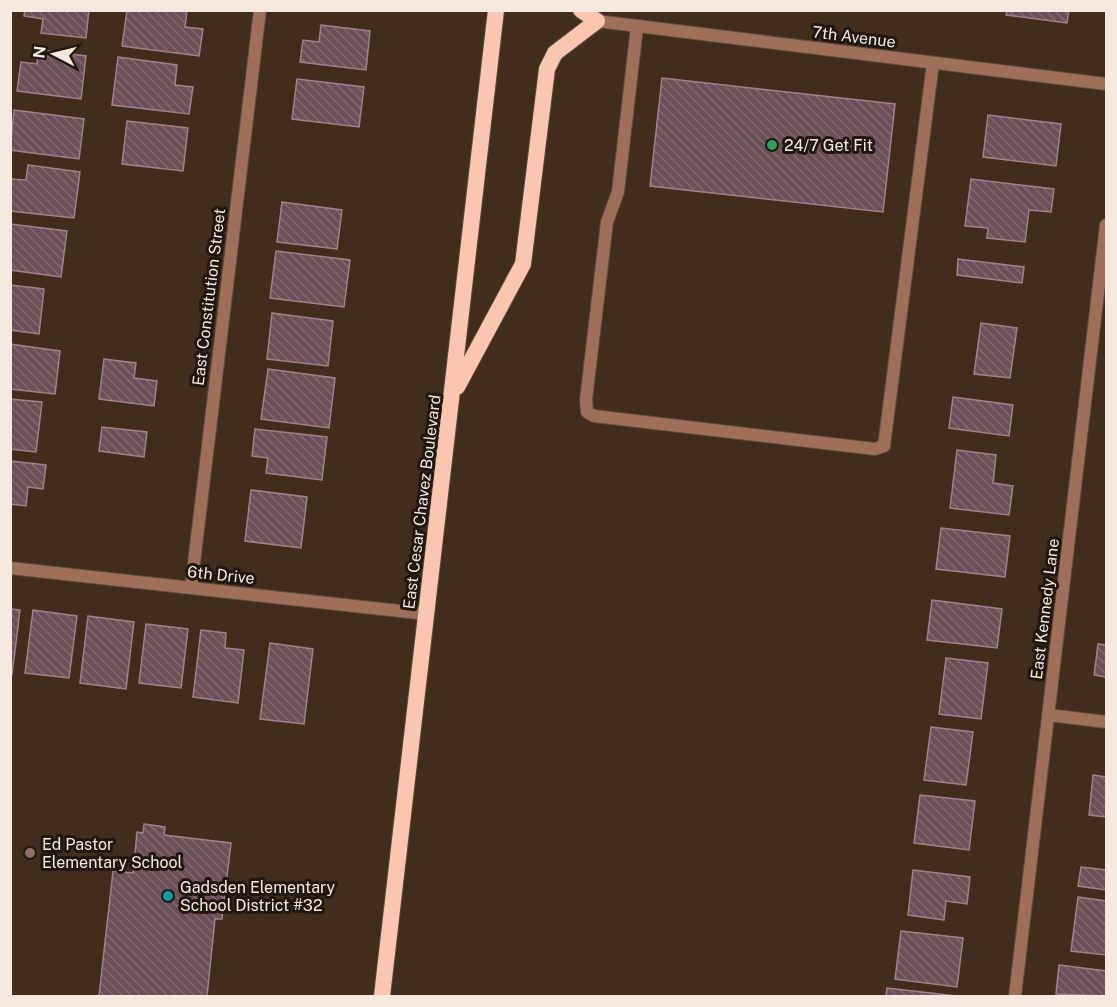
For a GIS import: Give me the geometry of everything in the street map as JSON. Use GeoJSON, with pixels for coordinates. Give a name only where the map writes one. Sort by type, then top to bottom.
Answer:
{"type":"FeatureCollection","features":[{"type":"Feature","properties":{"kind":"highway","name":"East Cesar Chavez Boulevard"},"geometry":{"type":"LineString","coordinates":[[382,996],[496,10]]}},
{"type":"Feature","properties":{"kind":"highway"},"geometry":{"type":"LineString","coordinates":[[452,396],[523,264],[547,69],[555,52],[597,21],[581,10]]}},
{"type":"Feature","properties":{"kind":"street","name":"East Constitution Street"},"geometry":{"type":"LineString","coordinates":[[191,588],[260,10]]}},
{"type":"Feature","properties":{"kind":"street","name":"7th Avenue"},"geometry":{"type":"LineString","coordinates":[[597,21],[1107,84]]}},
{"type":"Feature","properties":{"kind":"street"},"geometry":{"type":"LineString","coordinates":[[637,27],[618,192],[607,222],[586,400],[587,412],[594,416],[876,449],[884,446],[933,63]]}},
{"type":"Feature","properties":{"kind":"street","name":"East Kennedy Lane"},"geometry":{"type":"LineString","coordinates":[[1015,996],[1107,225]]}},
{"type":"Feature","properties":{"kind":"street","name":"6th Drive"},"geometry":{"type":"LineString","coordinates":[[10,568],[427,614]]}},
{"type":"Feature","properties":{"kind":"street"},"geometry":{"type":"LineString","coordinates":[[1049,715],[1107,722]]}},
{"type":"Feature","properties":{"kind":"building"},"geometry":{"type":"Polygon","coordinates":[[[25,10],[89,10],[86,38],[41,33],[43,19],[24,16],[25,10]]]}},
{"type":"Feature","properties":{"kind":"building"},"geometry":{"type":"Polygon","coordinates":[[[127,10],[187,10],[185,27],[203,29],[199,56],[122,46],[127,10]]]}},
{"type":"Feature","properties":{"kind":"building"},"geometry":{"type":"Polygon","coordinates":[[[1007,10],[1069,10],[1067,23],[1006,15],[1007,10]]]}},
{"type":"Feature","properties":{"kind":"building"},"geometry":{"type":"Polygon","coordinates":[[[321,25],[370,31],[366,70],[300,62],[303,40],[319,42],[321,25]]]}},
{"type":"Feature","properties":{"kind":"building"},"geometry":{"type":"Polygon","coordinates":[[[39,50],[86,56],[81,99],[17,91],[21,62],[37,64],[39,50]]]}},
{"type":"Feature","properties":{"kind":"building"},"geometry":{"type":"Polygon","coordinates":[[[118,57],[177,65],[175,85],[193,87],[189,114],[112,105],[118,57]]]}},
{"type":"Feature","properties":{"kind":"building","name":"24/7 Get Fit"},"geometry":{"type":"Polygon","coordinates":[[[662,78],[895,104],[883,212],[650,186],[662,78]]]}},
{"type":"Feature","properties":{"kind":"building"},"geometry":{"type":"Polygon","coordinates":[[[297,79],[364,87],[359,127],[292,119],[297,79]]]}},
{"type":"Feature","properties":{"kind":"building"},"geometry":{"type":"Polygon","coordinates":[[[14,110],[84,119],[79,159],[10,150],[14,110]]]}},
{"type":"Feature","properties":{"kind":"building"},"geometry":{"type":"Polygon","coordinates":[[[988,115],[1061,124],[1056,166],[983,157],[988,115]]]}},
{"type":"Feature","properties":{"kind":"building"},"geometry":{"type":"Polygon","coordinates":[[[127,121],[188,128],[183,171],[122,164],[127,121]]]}},
{"type":"Feature","properties":{"kind":"building"},"geometry":{"type":"Polygon","coordinates":[[[28,165],[80,172],[74,218],[10,211],[10,179],[26,180],[28,165]]]}},
{"type":"Feature","properties":{"kind":"building"},"geometry":{"type":"Polygon","coordinates":[[[971,179],[1054,189],[1051,212],[1029,210],[1025,242],[987,238],[988,228],[965,226],[971,179]]]}},
{"type":"Feature","properties":{"kind":"building"},"geometry":{"type":"Polygon","coordinates":[[[282,202],[342,210],[337,249],[277,242],[282,202]]]}},
{"type":"Feature","properties":{"kind":"building"},"geometry":{"type":"Polygon","coordinates":[[[10,224],[67,231],[61,277],[10,270],[10,224]]]}},
{"type":"Feature","properties":{"kind":"building"},"geometry":{"type":"Polygon","coordinates":[[[276,251],[350,260],[344,307],[270,298],[276,251]]]}},
{"type":"Feature","properties":{"kind":"building"},"geometry":{"type":"Polygon","coordinates":[[[958,259],[1024,267],[1022,283],[957,275],[958,259]]]}},
{"type":"Feature","properties":{"kind":"building"},"geometry":{"type":"Polygon","coordinates":[[[10,285],[44,289],[39,334],[10,330],[10,285]]]}},
{"type":"Feature","properties":{"kind":"building"},"geometry":{"type":"Polygon","coordinates":[[[272,313],[333,321],[328,366],[267,359],[272,313]]]}},
{"type":"Feature","properties":{"kind":"building"},"geometry":{"type":"Polygon","coordinates":[[[981,323],[1017,328],[1010,378],[974,374],[981,323]]]}},
{"type":"Feature","properties":{"kind":"building"},"geometry":{"type":"Polygon","coordinates":[[[10,344],[60,351],[55,394],[10,389],[10,344]]]}},
{"type":"Feature","properties":{"kind":"building"},"geometry":{"type":"Polygon","coordinates":[[[104,359],[136,363],[134,378],[157,381],[154,406],[99,399],[104,359]]]}},
{"type":"Feature","properties":{"kind":"building"},"geometry":{"type":"Polygon","coordinates":[[[268,369],[335,378],[329,428],[261,419],[268,369]]]}},
{"type":"Feature","properties":{"kind":"building"},"geometry":{"type":"Polygon","coordinates":[[[953,397],[1013,405],[1009,436],[949,428],[953,397]]]}},
{"type":"Feature","properties":{"kind":"building"},"geometry":{"type":"Polygon","coordinates":[[[10,399],[42,402],[36,452],[10,449],[10,399]]]}},
{"type":"Feature","properties":{"kind":"building"},"geometry":{"type":"Polygon","coordinates":[[[102,427],[147,432],[144,457],[99,451],[102,427]]]}},
{"type":"Feature","properties":{"kind":"building"},"geometry":{"type":"Polygon","coordinates":[[[255,429],[327,437],[322,480],[266,473],[268,458],[252,456],[255,429]]]}},
{"type":"Feature","properties":{"kind":"building"},"geometry":{"type":"Polygon","coordinates":[[[957,450],[996,455],[993,483],[1013,486],[1009,515],[950,508],[957,450]]]}},
{"type":"Feature","properties":{"kind":"building"},"geometry":{"type":"Polygon","coordinates":[[[10,461],[46,465],[43,489],[28,487],[26,506],[10,504],[10,461]]]}},
{"type":"Feature","properties":{"kind":"building"},"geometry":{"type":"Polygon","coordinates":[[[251,490],[307,497],[301,548],[245,541],[251,490]]]}},
{"type":"Feature","properties":{"kind":"building"},"geometry":{"type":"Polygon","coordinates":[[[941,528],[1010,536],[1005,577],[936,569],[941,528]]]}},
{"type":"Feature","properties":{"kind":"building"},"geometry":{"type":"Polygon","coordinates":[[[932,600],[1002,609],[997,648],[927,640],[932,600]]]}},
{"type":"Feature","properties":{"kind":"building"},"geometry":{"type":"Polygon","coordinates":[[[10,609],[20,610],[12,675],[10,675],[10,609]]]}},
{"type":"Feature","properties":{"kind":"building"},"geometry":{"type":"Polygon","coordinates":[[[33,610],[77,616],[69,678],[25,673],[33,610]]]}},
{"type":"Feature","properties":{"kind":"building"},"geometry":{"type":"Polygon","coordinates":[[[88,616],[134,622],[126,689],[80,683],[88,616]]]}},
{"type":"Feature","properties":{"kind":"building"},"geometry":{"type":"Polygon","coordinates":[[[146,624],[188,629],[181,688],[139,683],[146,624]]]}},
{"type":"Feature","properties":{"kind":"building"},"geometry":{"type":"Polygon","coordinates":[[[201,630],[226,633],[225,648],[244,650],[238,703],[193,697],[201,630]]]}},
{"type":"Feature","properties":{"kind":"building"},"geometry":{"type":"Polygon","coordinates":[[[270,643],[313,649],[304,724],[260,719],[270,643]]]}},
{"type":"Feature","properties":{"kind":"building"},"geometry":{"type":"Polygon","coordinates":[[[1098,644],[1106,645],[1106,677],[1094,675],[1098,644]]]}},
{"type":"Feature","properties":{"kind":"building"},"geometry":{"type":"Polygon","coordinates":[[[946,658],[988,663],[981,719],[939,714],[946,658]]]}},
{"type":"Feature","properties":{"kind":"building"},"geometry":{"type":"Polygon","coordinates":[[[931,727],[973,732],[966,785],[924,780],[931,727]]]}},
{"type":"Feature","properties":{"kind":"building"},"geometry":{"type":"Polygon","coordinates":[[[1093,775],[1106,777],[1106,817],[1089,815],[1093,775]]]}},
{"type":"Feature","properties":{"kind":"building"},"geometry":{"type":"Polygon","coordinates":[[[920,795],[975,801],[969,850],[914,843],[920,795]]]}},
{"type":"Feature","properties":{"kind":"building","name":"Gadsden Elementary School District #32"},"geometry":{"type":"Polygon","coordinates":[[[144,824],[165,827],[164,835],[231,843],[222,919],[215,919],[207,996],[99,996],[113,871],[133,873],[137,832],[143,833],[144,824]]]}},
{"type":"Feature","properties":{"kind":"building"},"geometry":{"type":"Polygon","coordinates":[[[1081,867],[1106,870],[1106,890],[1078,886],[1081,867]]]}},
{"type":"Feature","properties":{"kind":"building"},"geometry":{"type":"Polygon","coordinates":[[[913,870],[970,877],[967,904],[946,901],[944,920],[908,915],[913,870]]]}},
{"type":"Feature","properties":{"kind":"building"},"geometry":{"type":"Polygon","coordinates":[[[1078,897],[1106,901],[1106,955],[1071,951],[1078,897]]]}},
{"type":"Feature","properties":{"kind":"building"},"geometry":{"type":"Polygon","coordinates":[[[901,931],[963,938],[957,987],[895,979],[901,931]]]}},
{"type":"Feature","properties":{"kind":"building"},"geometry":{"type":"Polygon","coordinates":[[[1059,965],[1106,971],[1106,996],[1056,994],[1059,965]]]}},
{"type":"Feature","properties":{"kind":"building"},"geometry":{"type":"Polygon","coordinates":[[[887,988],[957,996],[886,996],[887,988]]]}},
{"type":"Feature","properties":{"kind":"place","name":"24/7 Get Fit"},"geometry":{"type":"Point","coordinates":[772,145]}},
{"type":"Feature","properties":{"kind":"place","name":"Ed Pastor Elementary School"},"geometry":{"type":"Point","coordinates":[30,853]}},
{"type":"Feature","properties":{"kind":"place","name":"Gadsden Elementary School District #32"},"geometry":{"type":"Point","coordinates":[168,896]}}]}
